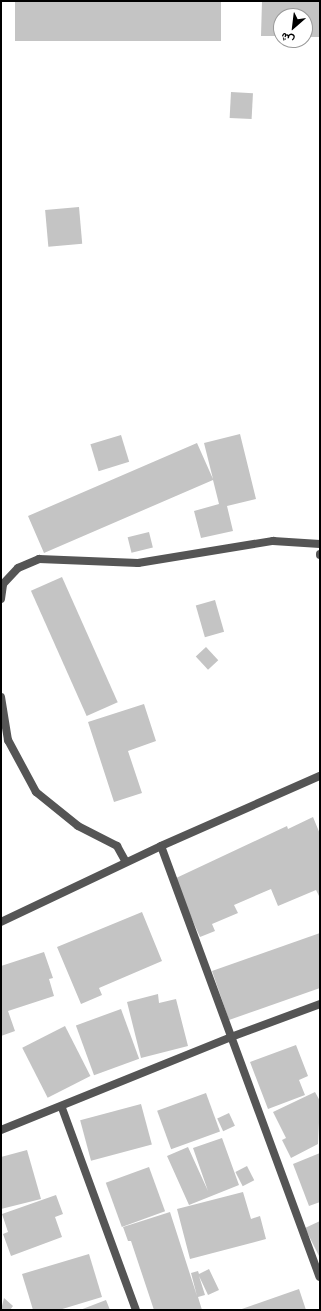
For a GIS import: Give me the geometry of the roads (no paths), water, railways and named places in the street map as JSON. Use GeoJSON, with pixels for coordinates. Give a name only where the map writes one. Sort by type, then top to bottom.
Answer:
{"type":"FeatureCollection","features":[{"type":"Feature","properties":{"kind":"street"},"geometry":{"type":"LineString","coordinates":[[1,599],[3,584],[18,568],[39,559],[138,563],[273,541],[320,544]]}},
{"type":"Feature","properties":{"kind":"street"},"geometry":{"type":"LineString","coordinates":[[1,697],[8,740],[36,792],[78,826],[117,846],[126,862]]}},
{"type":"Feature","properties":{"kind":"street"},"geometry":{"type":"LineString","coordinates":[[1,922],[126,862],[320,776]]}},
{"type":"Feature","properties":{"kind":"street"},"geometry":{"type":"LineString","coordinates":[[161,846],[230,1037],[320,1277]]}},
{"type":"Feature","properties":{"kind":"street"},"geometry":{"type":"LineString","coordinates":[[1,1130],[62,1108],[230,1037],[320,1004]]}},
{"type":"Feature","properties":{"kind":"street"},"geometry":{"type":"LineString","coordinates":[[62,1108],[136,1310]]}}]}
